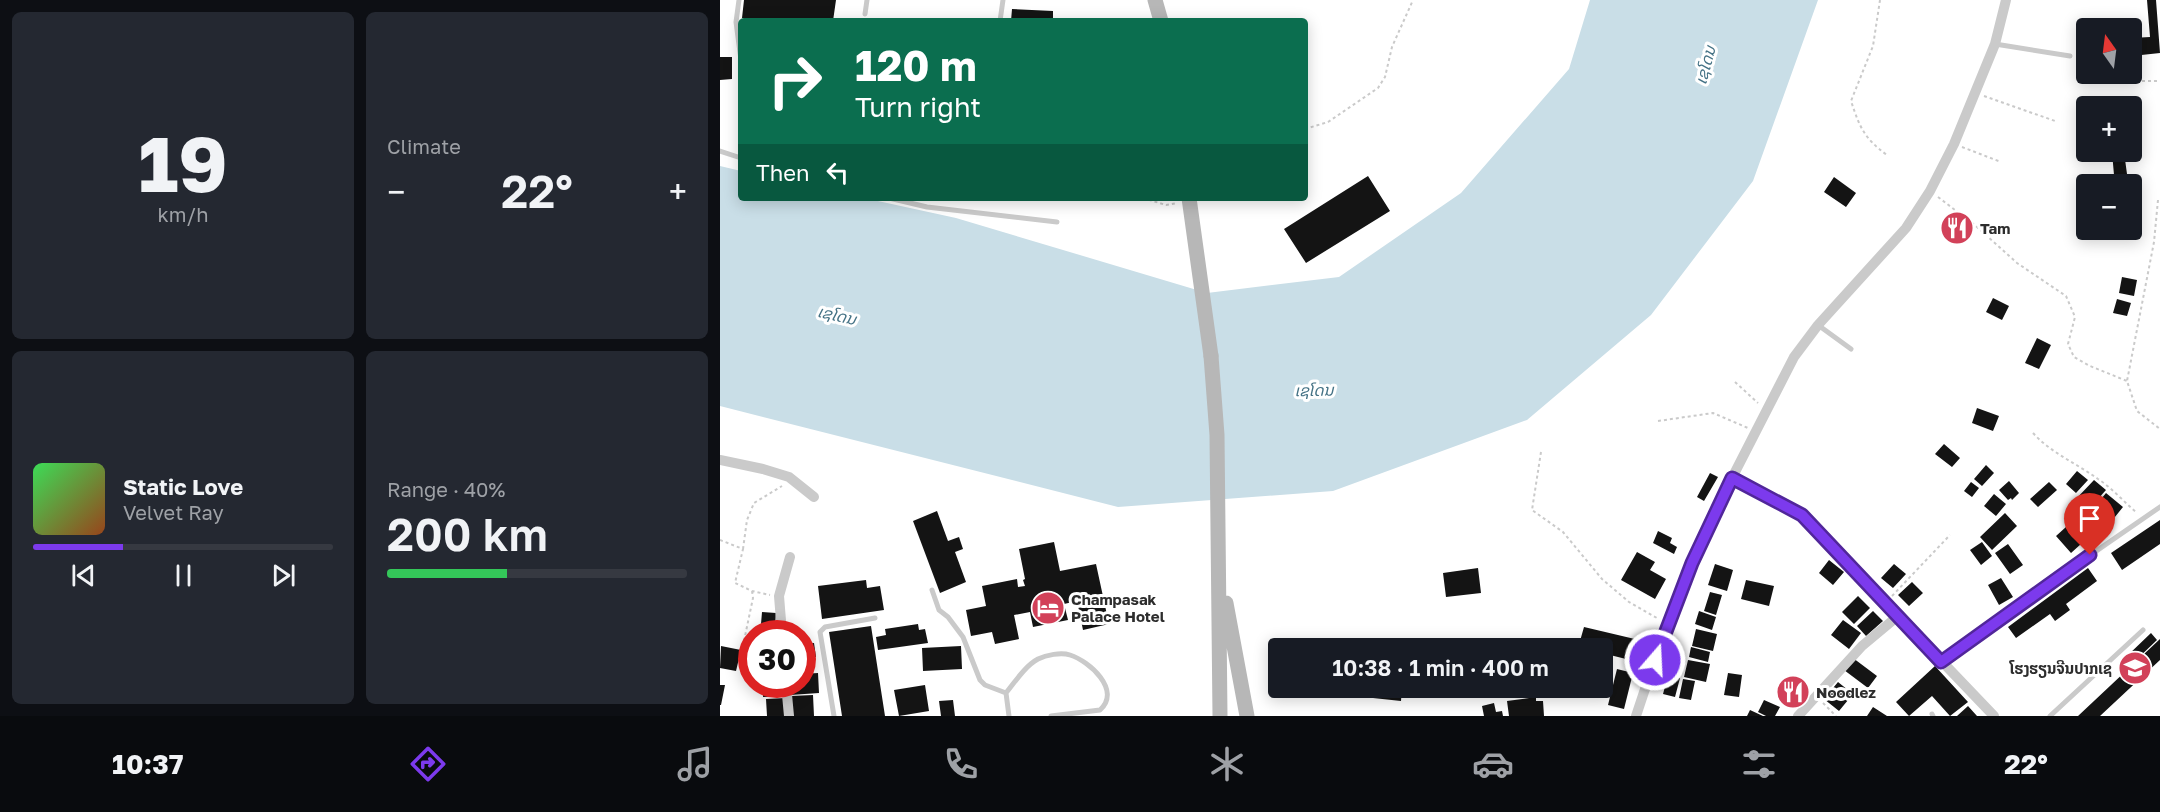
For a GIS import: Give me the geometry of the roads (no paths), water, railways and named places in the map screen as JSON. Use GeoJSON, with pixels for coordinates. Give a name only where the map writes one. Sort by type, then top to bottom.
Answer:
{"type":"FeatureCollection","features":[{"type":"Feature","properties":{"kind":"street"},"geometry":{"type":"LineString","coordinates":[[1155,0],[1160,18]]}},
{"type":"Feature","properties":{"kind":"street"},"geometry":{"type":"LineString","coordinates":[[1636,716],[1667,624],[1692,563],[1766,411],[1794,357],[1818,325],[1906,228],[1930,191],[1954,144],[1995,44],[2006,0]]}},
{"type":"Feature","properties":{"kind":"street"},"geometry":{"type":"LineString","coordinates":[[1183,201],[1211,356],[1217,435],[1220,716]]}},
{"type":"Feature","properties":{"kind":"street"},"geometry":{"type":"LineString","coordinates":[[720,460],[789,477],[814,496]]}},
{"type":"Feature","properties":{"kind":"street"},"geometry":{"type":"LineString","coordinates":[[1732,478],[1802,515],[1994,716]]}},
{"type":"Feature","properties":{"kind":"street"},"geometry":{"type":"LineString","coordinates":[[1217,555],[1246,716]]}},
{"type":"Feature","properties":{"kind":"street"},"geometry":{"type":"LineString","coordinates":[[781,620],[779,596],[790,556]]}},
{"type":"Feature","properties":{"kind":"street"},"geometry":{"type":"LineString","coordinates":[[1797,716],[1862,646],[1898,616]]}},
{"type":"Feature","properties":{"kind":"street"},"geometry":{"type":"LineString","coordinates":[[787,698],[789,716]]}},
{"type":"Feature","properties":{"kind":"lane"},"geometry":{"type":"LineString","coordinates":[[738,37],[736,22],[739,0]]}},
{"type":"Feature","properties":{"kind":"lane"},"geometry":{"type":"LineString","coordinates":[[865,15],[867,0]]}},
{"type":"Feature","properties":{"kind":"lane"},"geometry":{"type":"LineString","coordinates":[[1000,18],[1003,0]]}},
{"type":"Feature","properties":{"kind":"lane"},"geometry":{"type":"LineString","coordinates":[[1995,44],[2070,56]]}},
{"type":"Feature","properties":{"kind":"lane"},"geometry":{"type":"LineString","coordinates":[[720,151],[738,157]]}},
{"type":"Feature","properties":{"kind":"lane"},"geometry":{"type":"LineString","coordinates":[[902,201],[927,207],[1057,222]]}},
{"type":"Feature","properties":{"kind":"lane"},"geometry":{"type":"LineString","coordinates":[[1818,325],[1851,348]]}},
{"type":"Feature","properties":{"kind":"lane"},"geometry":{"type":"LineString","coordinates":[[1941,662],[2160,507]]}},
{"type":"Feature","properties":{"kind":"lane"},"geometry":{"type":"LineString","coordinates":[[932,590],[939,610],[948,617],[963,637],[980,680],[985,685],[1006,693]]}},
{"type":"Feature","properties":{"kind":"lane"},"geometry":{"type":"LineString","coordinates":[[834,716],[820,632],[825,627],[875,618]]}},
{"type":"Feature","properties":{"kind":"lane"},"geometry":{"type":"LineString","coordinates":[[2050,716],[2143,630]]}},
{"type":"Feature","properties":{"kind":"lane"},"geometry":{"type":"LineString","coordinates":[[1006,693],[1039,659],[1052,655],[1070,655],[1103,678],[1107,693],[1106,702],[1100,710],[1051,716]]}},
{"type":"Feature","properties":{"kind":"lane"},"geometry":{"type":"LineString","coordinates":[[1006,693],[1009,716]]}},
{"type":"Feature","properties":{"kind":"water","name":"ເຊໂດນ"},"geometry":{"type":"Polygon","coordinates":[[[1590,0],[1818,0],[1753,181],[1651,315],[1527,420],[1333,491],[1118,507],[720,406],[720,166],[738,170],[738,201],[878,201],[956,218],[1207,293],[1339,277],[1461,193],[1569,69],[1590,0]]]}},
{"type":"Feature","properties":{"kind":"place","name":"Tam"},"geometry":{"type":"Point","coordinates":[1957,228]}},
{"type":"Feature","properties":{"kind":"place","name":"Champasak Palace Hotel"},"geometry":{"type":"Point","coordinates":[1048,608]}},
{"type":"Feature","properties":{"kind":"place","name":"ໂຮງຮຽນຈີນປາກເຊ"},"geometry":{"type":"Point","coordinates":[2135,668]}},
{"type":"Feature","properties":{"kind":"place","name":"Noodlez"},"geometry":{"type":"Point","coordinates":[1793,692]}}]}
